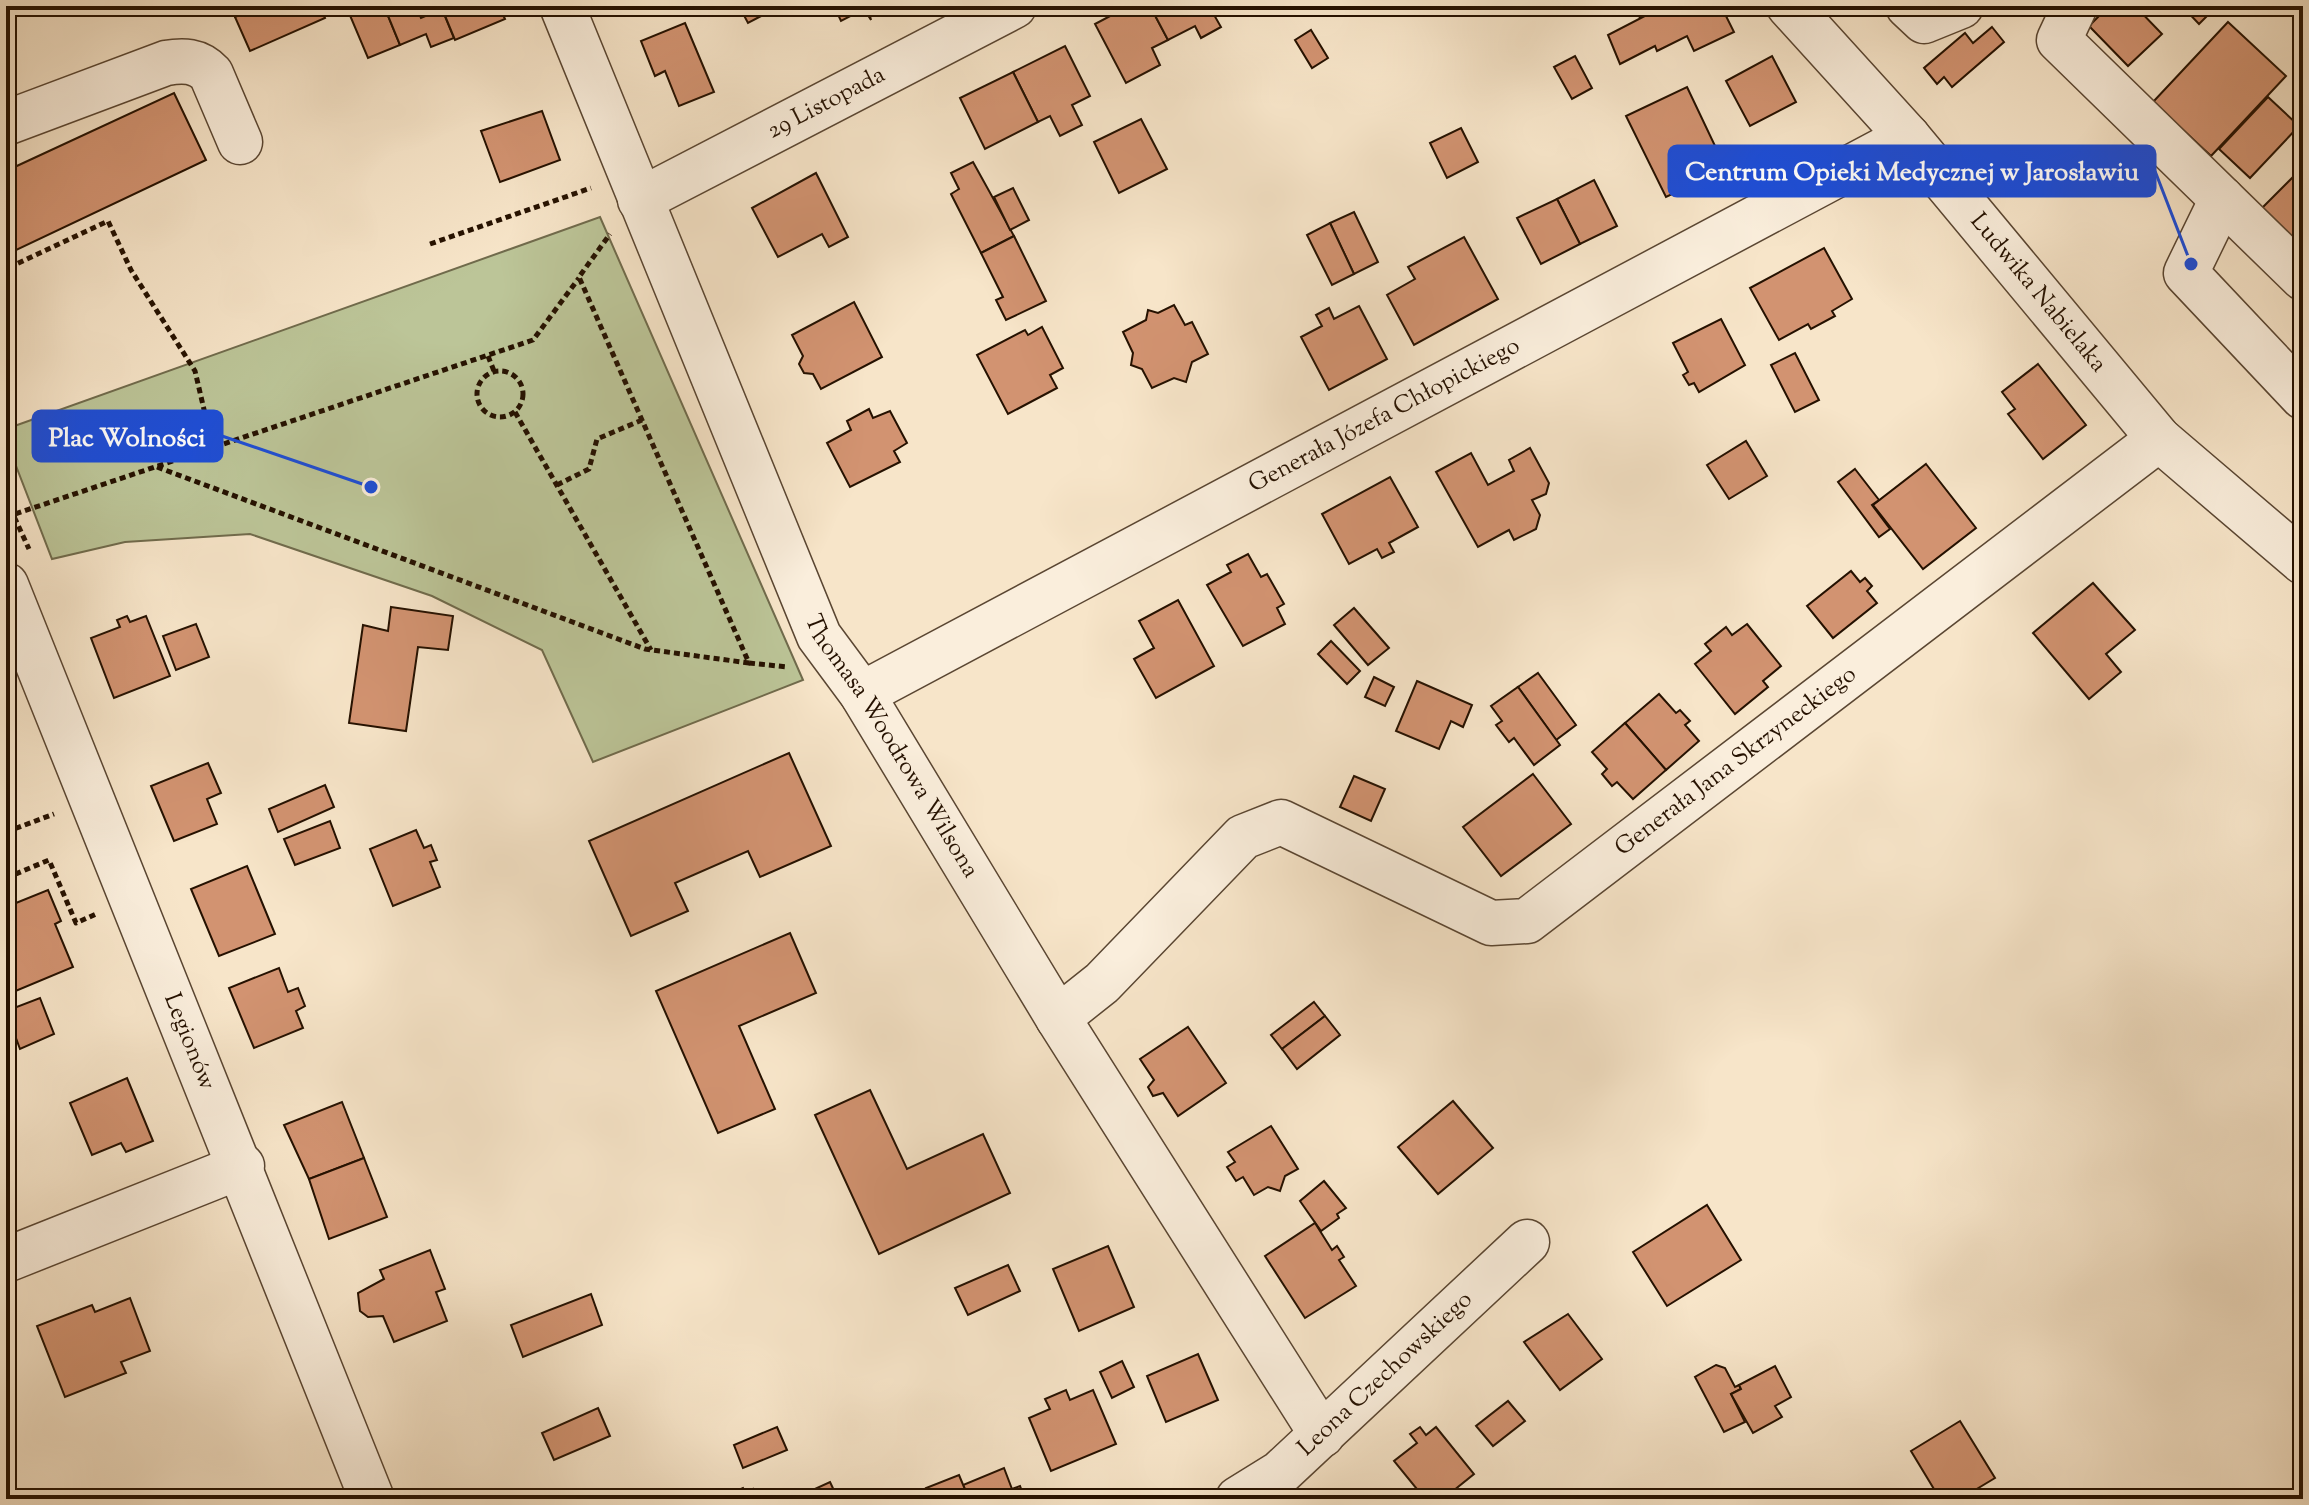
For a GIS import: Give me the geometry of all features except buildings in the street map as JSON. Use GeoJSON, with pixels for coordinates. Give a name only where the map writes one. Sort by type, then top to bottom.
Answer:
{"type":"FeatureCollection","features":[{"type":"Feature","properties":{"kind":"street","name":"Thomasa Woodrowa Wilsona"},"geometry":{"type":"LineString","coordinates":[[562,6],[622,192],[819,636],[862,694],[1058,1018],[1322,1435]]}},
{"type":"Feature","properties":{"kind":"street","name":"29 Listopada"},"geometry":{"type":"LineString","coordinates":[[622,192],[1014,6]]}},
{"type":"Feature","properties":{"kind":"street","name":"Ludwika Nabielaka"},"geometry":{"type":"LineString","coordinates":[[1789,6],[1908,137],[2159,439],[2303,562]]}},
{"type":"Feature","properties":{"kind":"street"},"geometry":{"type":"LineString","coordinates":[[1908,6],[1924,21],[1961,6]]}},
{"type":"Feature","properties":{"kind":"street"},"geometry":{"type":"LineString","coordinates":[[2075,6],[2059,40],[2303,278]]}},
{"type":"Feature","properties":{"kind":"street"},"geometry":{"type":"LineString","coordinates":[[6,123],[166,63],[191,61],[204,66],[211,74],[240,142]]}},
{"type":"Feature","properties":{"kind":"street","name":"Generała Józefa Chłopickiego"},"geometry":{"type":"LineString","coordinates":[[862,694],[1908,137]]}},
{"type":"Feature","properties":{"kind":"street"},"geometry":{"type":"LineString","coordinates":[[2222,199],[2186,273],[2303,397]]}},
{"type":"Feature","properties":{"kind":"street","name":"Generała Jana Skrzyneckiego"},"geometry":{"type":"LineString","coordinates":[[1058,1018],[1102,983],[1243,837],[1281,822],[1491,923],[1527,921],[2159,439]]}},
{"type":"Feature","properties":{"kind":"street","name":"Legionów"},"geometry":{"type":"LineString","coordinates":[[6,585],[242,1166],[372,1499]]}},
{"type":"Feature","properties":{"kind":"street"},"geometry":{"type":"LineString","coordinates":[[6,1260],[242,1166]]}},
{"type":"Feature","properties":{"kind":"street","name":"Leona Czechowskiego"},"geometry":{"type":"LineString","coordinates":[[1238,1499],[1280,1473],[1527,1242]]}},
{"type":"Feature","properties":{"kind":"path"},"geometry":{"type":"LineString","coordinates":[[6,517],[533,340],[616,225],[622,192],[430,244]]}},
{"type":"Feature","properties":{"kind":"path"},"geometry":{"type":"LineString","coordinates":[[6,254],[12,266],[108,221],[131,270],[195,371],[213,448]]}},
{"type":"Feature","properties":{"kind":"path"},"geometry":{"type":"LineString","coordinates":[[157,467],[652,651],[749,663],[579,277]]}},
{"type":"Feature","properties":{"kind":"path"},"geometry":{"type":"LineString","coordinates":[[488,356],[494,371]]}},
{"type":"Feature","properties":{"kind":"path"},"geometry":{"type":"LineString","coordinates":[[509,372],[520,382],[523,398],[515,412],[493,416],[481,408],[478,386],[487,374],[509,372]]}},
{"type":"Feature","properties":{"kind":"path"},"geometry":{"type":"LineString","coordinates":[[515,412],[652,651]]}},
{"type":"Feature","properties":{"kind":"path"},"geometry":{"type":"LineString","coordinates":[[557,485],[589,469],[597,439],[642,420]]}},
{"type":"Feature","properties":{"kind":"path"},"geometry":{"type":"LineString","coordinates":[[6,878],[49,860],[76,923]]}},
{"type":"Feature","properties":{"kind":"green space"},"geometry":{"type":"Polygon","coordinates":[[[600,217],[803,680],[593,762],[542,650],[432,596],[250,534],[125,542],[52,559],[6,440],[6,429],[600,217]]]}},
{"type":"Feature","properties":{"kind":"place","name":"Centrum Opieki Medycznej w Jarosławiu"},"geometry":{"type":"Point","coordinates":[2191,264]}},
{"type":"Feature","properties":{"kind":"place","name":"Plac Wolności"},"geometry":{"type":"Point","coordinates":[371,487]}}]}
